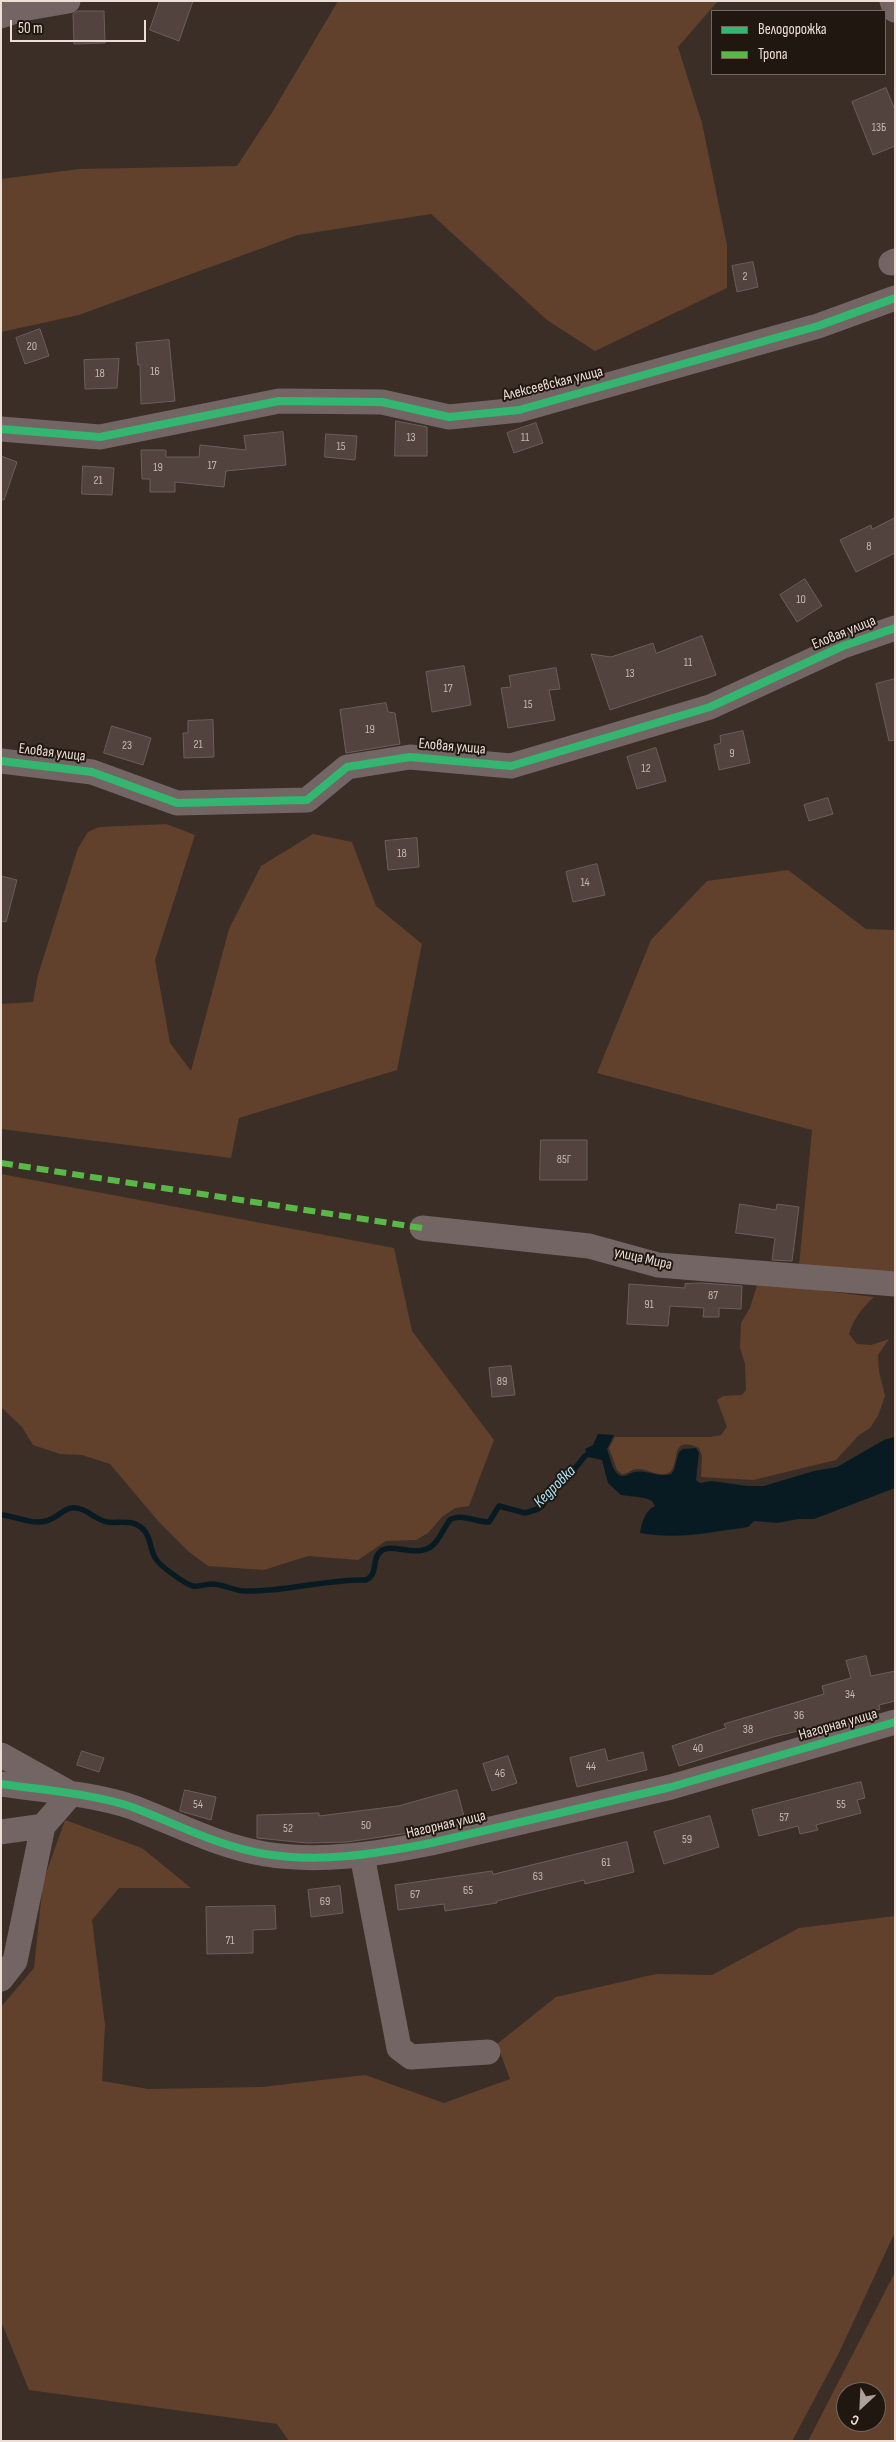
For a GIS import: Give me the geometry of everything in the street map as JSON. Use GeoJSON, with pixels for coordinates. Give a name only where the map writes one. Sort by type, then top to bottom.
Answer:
{"type":"FeatureCollection","features":[{"type":"Feature","properties":{"kind":"street"},"geometry":{"type":"LineString","coordinates":[[1,16],[68,1]]}},
{"type":"Feature","properties":{"kind":"street"},"geometry":{"type":"LineString","coordinates":[[892,1],[895,10]]}},
{"type":"Feature","properties":{"kind":"street","name":"Алексеевская улица"},"geometry":{"type":"LineString","coordinates":[[1,429],[100,437],[279,401],[382,402],[450,417],[519,410],[818,326],[895,298]]}},
{"type":"Feature","properties":{"kind":"street","name":"Еловая улица"},"geometry":{"type":"LineString","coordinates":[[1,761],[92,772],[177,803],[307,800],[347,767],[410,757],[510,766],[710,707],[843,646],[895,628]]}},
{"type":"Feature","properties":{"kind":"street","name":"улица Мира"},"geometry":{"type":"LineString","coordinates":[[422,1228],[590,1246],[658,1265],[895,1284]]}},
{"type":"Feature","properties":{"kind":"street","name":"Нагорная улица"},"geometry":{"type":"LineString","coordinates":[[1,1784],[71,1794],[130,1807],[209,1840],[248,1850],[298,1858],[330,1858],[362,1855],[431,1843],[671,1787],[895,1722]]}},
{"type":"Feature","properties":{"kind":"street","name":"Нагорная улица"},"geometry":{"type":"LineString","coordinates":[[4,1758],[71,1794]]}},
{"type":"Feature","properties":{"kind":"street"},"geometry":{"type":"LineString","coordinates":[[1,1979],[15,1961],[43,1826],[71,1794]]}},
{"type":"Feature","properties":{"kind":"street"},"geometry":{"type":"LineString","coordinates":[[1,1832],[43,1826]]}},
{"type":"Feature","properties":{"kind":"street"},"geometry":{"type":"LineString","coordinates":[[362,1855],[399,2048],[411,2057],[488,2052]]}},
{"type":"Feature","properties":{"kind":"shaded area"},"geometry":{"type":"Polygon","coordinates":[[[338,1],[718,1],[678,47],[702,123],[727,245],[727,288],[595,351],[547,320],[431,214],[298,235],[79,315],[1,332],[1,179],[79,169],[237,166],[273,111],[338,1]]]}},
{"type":"Feature","properties":{"kind":"shaded area"},"geometry":{"type":"Polygon","coordinates":[[[166,824],[195,835],[155,960],[170,1043],[191,1071],[229,929],[261,866],[313,834],[352,842],[376,906],[422,944],[397,1070],[239,1118],[231,1158],[1,1129],[1,1004],[33,1002],[38,975],[78,848],[88,832],[99,827],[166,824]]]}},
{"type":"Feature","properties":{"kind":"shaded area"},"geometry":{"type":"Polygon","coordinates":[[[788,870],[866,929],[895,930],[895,1272],[799,1266],[812,1130],[597,1073],[651,940],[707,881],[788,870]]]}},
{"type":"Feature","properties":{"kind":"shaded area"},"geometry":{"type":"Polygon","coordinates":[[[1,1174],[394,1248],[412,1331],[494,1440],[469,1506],[455,1508],[442,1517],[428,1533],[416,1540],[386,1541],[358,1560],[308,1556],[264,1570],[208,1566],[189,1552],[159,1522],[110,1464],[82,1455],[60,1454],[33,1445],[22,1427],[1,1407],[1,1174]]]}},
{"type":"Feature","properties":{"kind":"shaded area"},"geometry":{"type":"Polygon","coordinates":[[[769,1284],[874,1297],[859,1314],[849,1334],[857,1344],[871,1345],[889,1339],[878,1355],[879,1371],[885,1396],[878,1416],[870,1428],[859,1435],[836,1460],[753,1480],[701,1477],[702,1456],[699,1448],[690,1445],[679,1447],[673,1468],[666,1474],[637,1469],[622,1474],[617,1470],[609,1448],[615,1437],[710,1437],[721,1435],[727,1427],[717,1400],[723,1396],[742,1395],[746,1390],[745,1364],[740,1348],[741,1323],[750,1308],[757,1285],[769,1284]]]}},
{"type":"Feature","properties":{"kind":"shaded area"},"geometry":{"type":"Polygon","coordinates":[[[65,1820],[142,1848],[191,1888],[119,1888],[92,1920],[105,2025],[102,2081],[148,2089],[262,2087],[365,2075],[444,2103],[510,2079],[497,2044],[556,1997],[656,1974],[712,1975],[799,1928],[895,1916],[895,2232],[838,2355],[792,2441],[289,2441],[277,2424],[29,2390],[1,2321],[1,2007],[34,1968],[43,1882],[65,1820]]]}},
{"type":"Feature","properties":{"kind":"shaded area"},"geometry":{"type":"Polygon","coordinates":[[[895,2272],[895,2441],[808,2441],[836,2387],[836,2432],[886,2432],[886,2382],[838,2382],[895,2272]]]}},
{"type":"Feature","properties":{"kind":"water"},"geometry":{"type":"Polygon","coordinates":[[[598,1434],[614,1435],[607,1449],[615,1470],[621,1476],[639,1471],[662,1475],[671,1474],[679,1452],[683,1449],[696,1448],[699,1453],[696,1480],[700,1483],[712,1481],[747,1486],[764,1486],[814,1471],[837,1467],[884,1440],[895,1437],[895,1488],[814,1519],[798,1519],[777,1523],[754,1521],[748,1527],[694,1534],[668,1536],[640,1533],[644,1517],[655,1506],[652,1501],[645,1498],[621,1495],[608,1483],[602,1460],[588,1457],[585,1449],[593,1445],[598,1434]]]}},
{"type":"Feature","properties":{"kind":"building"},"geometry":{"type":"Polygon","coordinates":[[[160,1],[193,1],[179,41],[150,30],[160,1]]]}},
{"type":"Feature","properties":{"kind":"building"},"geometry":{"type":"Polygon","coordinates":[[[78,11],[104,11],[105,43],[74,44],[73,14],[78,11]]]}},
{"type":"Feature","properties":{"kind":"building"},"geometry":{"type":"Polygon","coordinates":[[[886,88],[895,110],[895,146],[873,155],[852,102],[886,88]]]}},
{"type":"Feature","properties":{"kind":"building"},"geometry":{"type":"Polygon","coordinates":[[[753,262],[758,287],[737,292],[732,266],[753,262]]]}},
{"type":"Feature","properties":{"kind":"building"},"geometry":{"type":"Polygon","coordinates":[[[40,329],[49,356],[25,364],[16,338],[40,329]]]}},
{"type":"Feature","properties":{"kind":"building"},"geometry":{"type":"Polygon","coordinates":[[[169,340],[175,401],[141,404],[140,365],[138,365],[136,343],[169,340]]]}},
{"type":"Feature","properties":{"kind":"building"},"geometry":{"type":"Polygon","coordinates":[[[119,359],[117,388],[85,389],[84,360],[119,359]]]}},
{"type":"Feature","properties":{"kind":"building"},"geometry":{"type":"Polygon","coordinates":[[[396,421],[427,427],[427,456],[395,456],[396,421]]]}},
{"type":"Feature","properties":{"kind":"building"},"geometry":{"type":"Polygon","coordinates":[[[536,423],[543,443],[514,453],[507,433],[536,423]]]}},
{"type":"Feature","properties":{"kind":"building"},"geometry":{"type":"Polygon","coordinates":[[[283,432],[286,465],[226,471],[224,487],[175,482],[175,492],[150,492],[150,479],[142,479],[141,450],[166,450],[166,457],[199,457],[200,445],[246,450],[244,436],[283,432]]]}},
{"type":"Feature","properties":{"kind":"building"},"geometry":{"type":"Polygon","coordinates":[[[326,434],[357,436],[355,460],[325,457],[326,434]]]}},
{"type":"Feature","properties":{"kind":"building"},"geometry":{"type":"Polygon","coordinates":[[[1,456],[17,462],[4,500],[1,499],[1,456]]]}},
{"type":"Feature","properties":{"kind":"building"},"geometry":{"type":"Polygon","coordinates":[[[83,466],[114,468],[112,495],[82,494],[83,466]]]}},
{"type":"Feature","properties":{"kind":"building"},"geometry":{"type":"Polygon","coordinates":[[[895,518],[895,553],[856,572],[840,540],[871,525],[872,529],[895,518]]]}},
{"type":"Feature","properties":{"kind":"building"},"geometry":{"type":"Polygon","coordinates":[[[805,579],[822,606],[797,622],[780,595],[805,579]]]}},
{"type":"Feature","properties":{"kind":"building"},"geometry":{"type":"Polygon","coordinates":[[[702,636],[716,675],[610,710],[591,654],[611,657],[653,643],[656,653],[702,636]]]}},
{"type":"Feature","properties":{"kind":"building"},"geometry":{"type":"Polygon","coordinates":[[[464,666],[471,705],[432,712],[426,672],[464,666]]]}},
{"type":"Feature","properties":{"kind":"building"},"geometry":{"type":"Polygon","coordinates":[[[556,668],[560,689],[549,690],[555,720],[508,728],[501,688],[511,687],[509,676],[556,668]]]}},
{"type":"Feature","properties":{"kind":"building"},"geometry":{"type":"Polygon","coordinates":[[[895,679],[895,740],[889,741],[876,684],[895,679]]]}},
{"type":"Feature","properties":{"kind":"building"},"geometry":{"type":"Polygon","coordinates":[[[386,703],[388,712],[395,713],[400,744],[346,753],[340,710],[386,703]]]}},
{"type":"Feature","properties":{"kind":"building"},"geometry":{"type":"Polygon","coordinates":[[[213,720],[214,757],[184,758],[183,733],[188,733],[188,721],[213,720]]]}},
{"type":"Feature","properties":{"kind":"building"},"geometry":{"type":"Polygon","coordinates":[[[112,726],[151,738],[143,765],[104,753],[112,726]]]}},
{"type":"Feature","properties":{"kind":"building"},"geometry":{"type":"Polygon","coordinates":[[[743,731],[750,763],[719,770],[714,745],[721,743],[720,736],[743,731]]]}},
{"type":"Feature","properties":{"kind":"building"},"geometry":{"type":"Polygon","coordinates":[[[656,748],[666,781],[637,789],[627,757],[656,748]]]}},
{"type":"Feature","properties":{"kind":"building"},"geometry":{"type":"Polygon","coordinates":[[[828,798],[833,814],[809,821],[804,805],[828,798]]]}},
{"type":"Feature","properties":{"kind":"building"},"geometry":{"type":"Polygon","coordinates":[[[417,838],[419,867],[388,870],[385,841],[417,838]]]}},
{"type":"Feature","properties":{"kind":"building"},"geometry":{"type":"Polygon","coordinates":[[[597,864],[605,895],[573,902],[566,872],[597,864]]]}},
{"type":"Feature","properties":{"kind":"building"},"geometry":{"type":"Polygon","coordinates":[[[1,876],[17,880],[6,922],[1,921],[1,876]]]}},
{"type":"Feature","properties":{"kind":"building"},"geometry":{"type":"Polygon","coordinates":[[[541,1140],[587,1140],[587,1180],[540,1180],[541,1140]]]}},
{"type":"Feature","properties":{"kind":"building"},"geometry":{"type":"Polygon","coordinates":[[[740,1204],[776,1210],[777,1204],[799,1207],[792,1261],[772,1260],[775,1238],[736,1233],[740,1204]]]}},
{"type":"Feature","properties":{"kind":"building"},"geometry":{"type":"Polygon","coordinates":[[[702,1283],[742,1286],[741,1309],[719,1308],[719,1317],[703,1317],[704,1308],[670,1306],[668,1326],[627,1324],[629,1284],[685,1288],[685,1284],[702,1283]]]}},
{"type":"Feature","properties":{"kind":"building"},"geometry":{"type":"Polygon","coordinates":[[[511,1366],[515,1395],[492,1397],[489,1368],[511,1366]]]}},
{"type":"Feature","properties":{"kind":"building"},"geometry":{"type":"Polygon","coordinates":[[[866,1656],[871,1676],[895,1671],[895,1701],[879,1705],[880,1709],[856,1717],[773,1737],[679,1766],[672,1746],[726,1728],[724,1724],[824,1694],[822,1686],[851,1678],[846,1661],[866,1656]]]}},
{"type":"Feature","properties":{"kind":"building"},"geometry":{"type":"Polygon","coordinates":[[[605,1749],[608,1761],[643,1752],[647,1770],[577,1787],[570,1758],[605,1749]]]}},
{"type":"Feature","properties":{"kind":"building"},"geometry":{"type":"Polygon","coordinates":[[[82,1751],[104,1758],[99,1772],[77,1765],[82,1751]]]}},
{"type":"Feature","properties":{"kind":"building"},"geometry":{"type":"Polygon","coordinates":[[[508,1756],[517,1783],[492,1791],[483,1764],[508,1756]]]}},
{"type":"Feature","properties":{"kind":"building"},"geometry":{"type":"Polygon","coordinates":[[[861,1782],[865,1798],[857,1800],[861,1813],[816,1825],[818,1830],[800,1834],[798,1826],[759,1836],[752,1810],[861,1782]]]}},
{"type":"Feature","properties":{"kind":"building"},"geometry":{"type":"Polygon","coordinates":[[[185,1790],[216,1797],[211,1820],[180,1811],[185,1790]]]}},
{"type":"Feature","properties":{"kind":"building"},"geometry":{"type":"Polygon","coordinates":[[[457,1790],[465,1820],[408,1833],[347,1842],[307,1843],[257,1838],[257,1815],[319,1813],[319,1816],[398,1806],[457,1790]]]}},
{"type":"Feature","properties":{"kind":"building"},"geometry":{"type":"Polygon","coordinates":[[[710,1816],[719,1847],[664,1864],[654,1832],[710,1816]]]}},
{"type":"Feature","properties":{"kind":"building"},"geometry":{"type":"Polygon","coordinates":[[[627,1842],[634,1872],[585,1884],[584,1880],[497,1901],[497,1903],[445,1911],[444,1904],[398,1910],[395,1885],[492,1871],[493,1874],[627,1842]]]}},
{"type":"Feature","properties":{"kind":"building"},"geometry":{"type":"Polygon","coordinates":[[[340,1886],[343,1913],[311,1917],[308,1890],[340,1886]]]}},
{"type":"Feature","properties":{"kind":"building"},"geometry":{"type":"Polygon","coordinates":[[[275,1906],[276,1929],[253,1930],[253,1953],[207,1954],[206,1907],[275,1906]]]}},
{"type":"Feature","properties":{"kind":"waterway","name":"Кедровка"},"geometry":{"type":"LineString","coordinates":[[1,1515],[40,1522],[50,1520],[68,1509],[76,1508],[84,1510],[103,1521],[134,1524],[146,1532],[158,1562],[167,1570],[193,1586],[212,1584],[241,1591],[260,1591],[336,1581],[366,1580],[372,1574],[376,1558],[381,1551],[392,1548],[413,1551],[427,1549],[436,1542],[451,1519],[461,1517],[489,1522],[499,1506],[525,1513],[538,1509],[543,1505],[551,1490],[563,1483],[585,1456],[591,1452]]}},
{"type":"Feature","properties":{"kind":"marked path"},"geometry":{"type":"LineString","coordinates":[[1,1163],[422,1228]]}},
{"type":"Feature","properties":{"kind":"cycle path"},"geometry":{"type":"LineString","coordinates":[[1,429],[100,437],[279,401],[382,402],[449,417],[519,410],[818,326],[895,298]]}},
{"type":"Feature","properties":{"kind":"cycle path"},"geometry":{"type":"LineString","coordinates":[[1,761],[92,772],[177,803],[307,800],[347,767],[410,757],[511,766],[710,707],[843,646],[895,628]]}},
{"type":"Feature","properties":{"kind":"cycle path"},"geometry":{"type":"LineString","coordinates":[[1,1784],[102,1799],[132,1807],[230,1846],[265,1854],[306,1858],[348,1856],[390,1851],[431,1843],[671,1787],[895,1722]]}}]}
